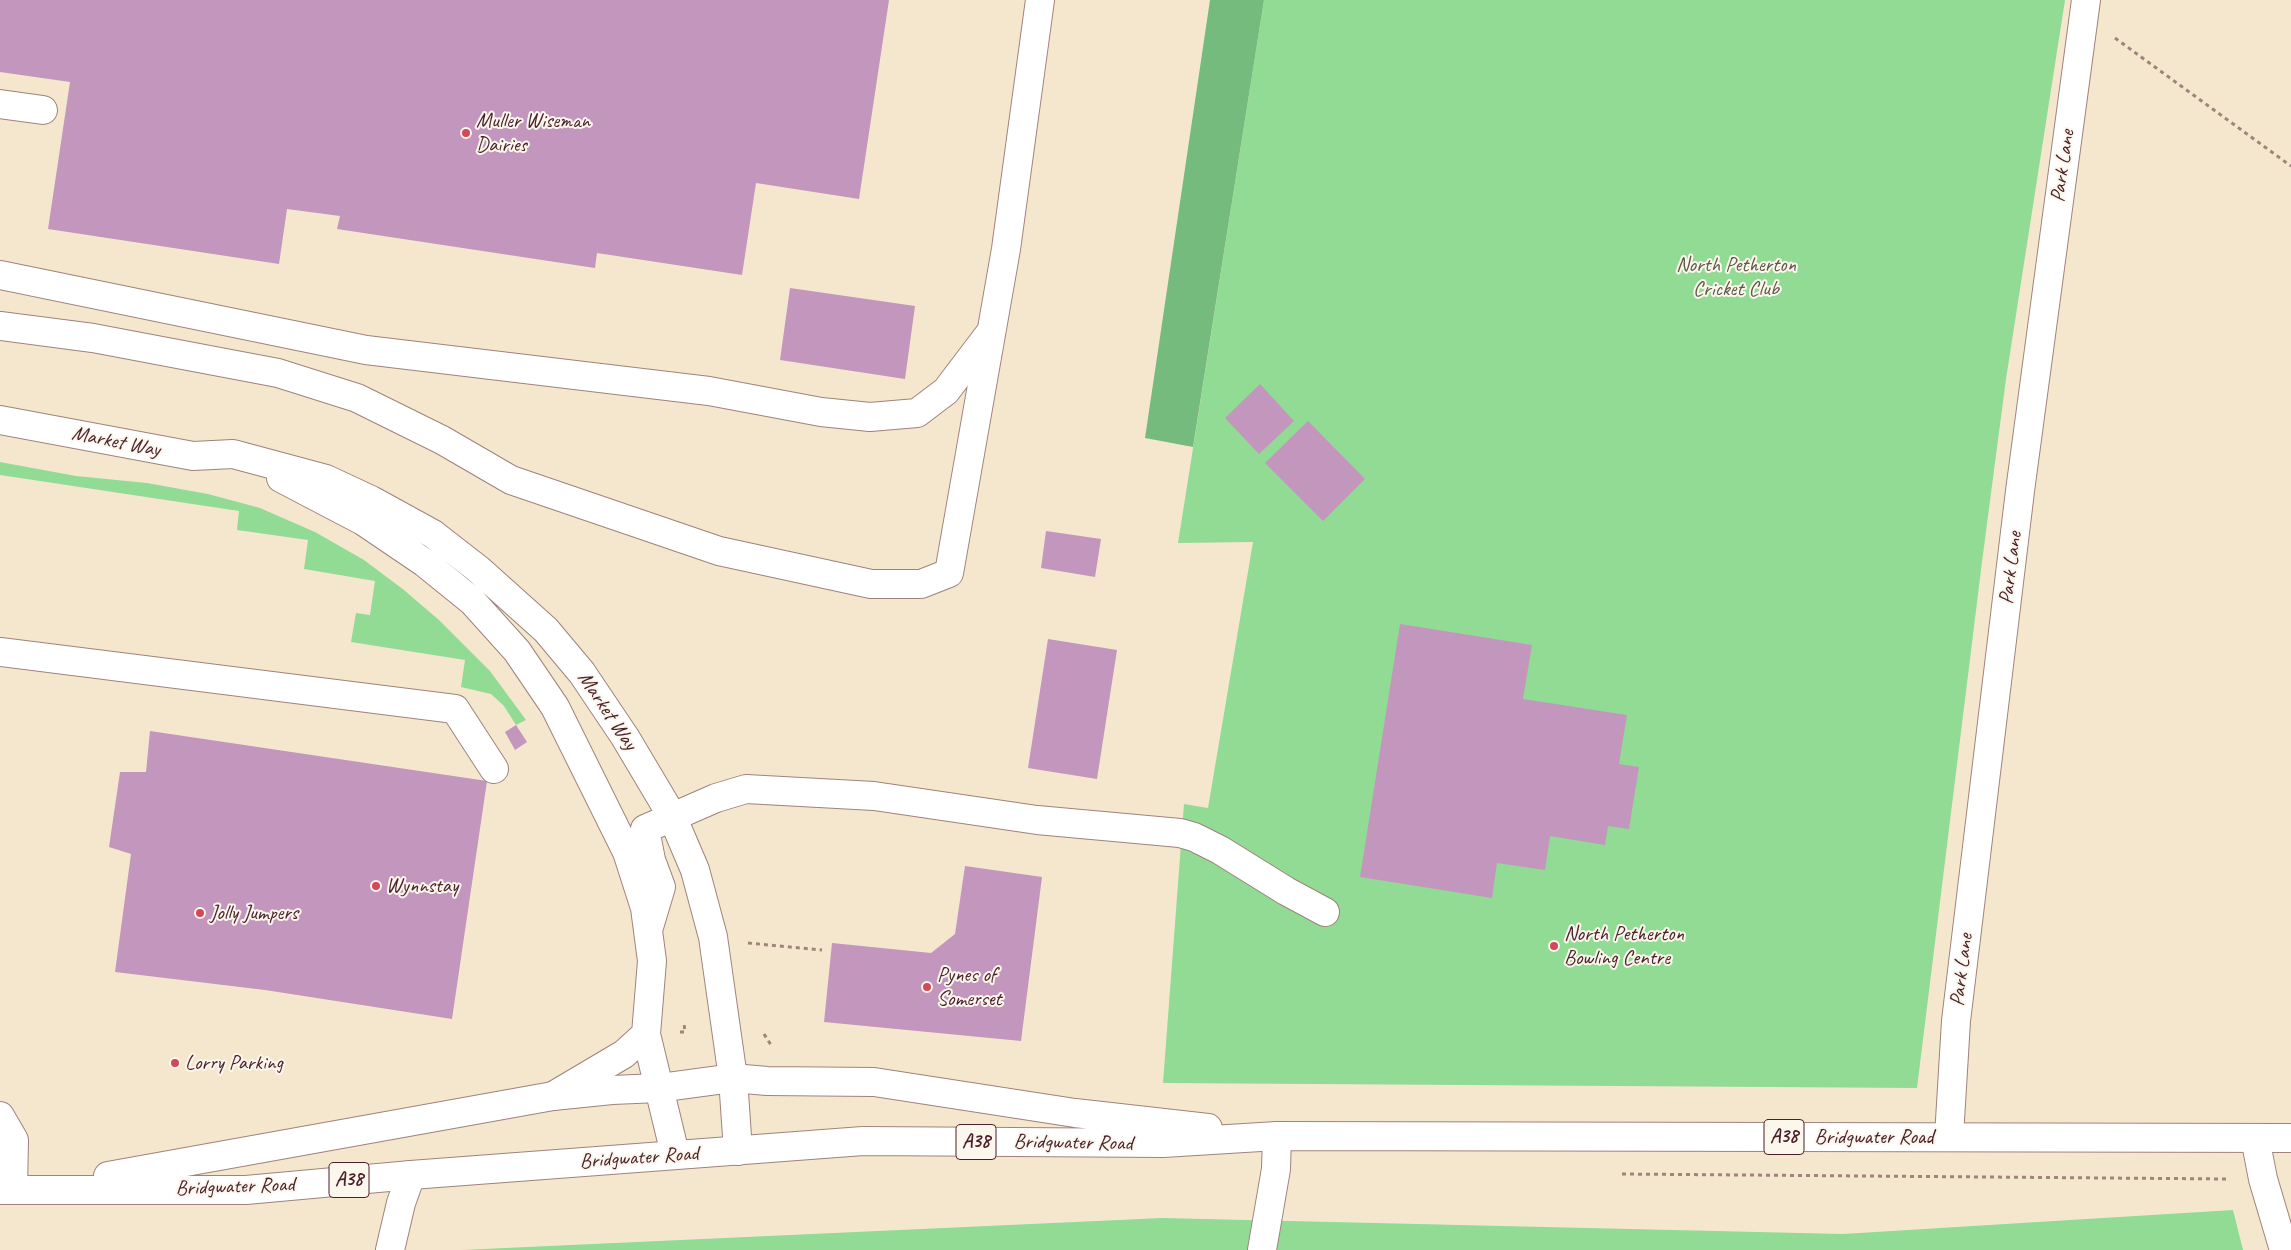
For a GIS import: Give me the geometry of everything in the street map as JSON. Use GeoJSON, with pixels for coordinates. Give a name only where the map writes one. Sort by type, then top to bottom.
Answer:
{"type":"FeatureCollection","features":[{"type":"Feature","properties":{"kind":"main road"},"geometry":{"type":"LineString","coordinates":[[0,326],[93,338],[278,373],[357,398],[442,440],[511,480],[563,500],[719,551],[871,584],[921,584],[949,573],[1006,249],[1040,0]]}},
{"type":"Feature","properties":{"kind":"main road","name":"Park Lane"},"geometry":{"type":"LineString","coordinates":[[1949,1137],[1956,1021],[2021,481],[2085,8]]}},
{"type":"Feature","properties":{"kind":"main road"},"geometry":{"type":"LineString","coordinates":[[0,104],[43,110]]}},
{"type":"Feature","properties":{"kind":"main road"},"geometry":{"type":"LineString","coordinates":[[0,275],[366,350],[708,392],[822,412],[870,416],[917,413],[946,391],[993,330]]}},
{"type":"Feature","properties":{"kind":"main road","name":"Market Way"},"geometry":{"type":"LineString","coordinates":[[0,420],[193,456],[233,454],[326,479],[433,534],[478,569],[546,630],[582,673],[625,737],[672,816],[695,870],[710,925],[733,1078],[738,1151]]}},
{"type":"Feature","properties":{"kind":"main road","name":"Market Way"},"geometry":{"type":"LineString","coordinates":[[233,454],[363,521],[425,562],[472,601],[517,651],[555,707],[627,852],[645,908],[652,962],[646,1034],[675,1154]]}},
{"type":"Feature","properties":{"kind":"main road"},"geometry":{"type":"LineString","coordinates":[[0,652],[455,709],[494,769]]}},
{"type":"Feature","properties":{"kind":"main road"},"geometry":{"type":"LineString","coordinates":[[648,931],[661,887],[651,860],[645,829],[716,798],[746,789],[874,796],[1037,820],[1180,833],[1194,837],[1220,850],[1286,891],[1325,912]]}},
{"type":"Feature","properties":{"kind":"main road"},"geometry":{"type":"LineString","coordinates":[[553,1096],[624,1054],[646,1034]]}},
{"type":"Feature","properties":{"kind":"main road","name":"Bridgwater Road"},"geometry":{"type":"LineString","coordinates":[[12,1190],[137,1172],[553,1096],[612,1090],[660,1088],[733,1078],[767,1081],[874,1082],[1075,1113],[1277,1136]]}},
{"type":"Feature","properties":{"kind":"main road"},"geometry":{"type":"LineString","coordinates":[[0,1116],[14,1140],[12,1190]]}},
{"type":"Feature","properties":{"kind":"main road"},"geometry":{"type":"LineString","coordinates":[[1262,1250],[1276,1169],[1277,1136]]}},
{"type":"Feature","properties":{"kind":"main road","name":"Bridgwater Road"},"geometry":{"type":"LineString","coordinates":[[12,1190],[246,1190],[411,1174],[863,1141],[1163,1143],[1277,1136],[2291,1138]]}},
{"type":"Feature","properties":{"kind":"main road"},"geometry":{"type":"LineString","coordinates":[[2255,1138],[2263,1179],[2284,1250]]}},
{"type":"Feature","properties":{"kind":"main road"},"geometry":{"type":"LineString","coordinates":[[390,1250],[401,1203],[411,1174]]}},
{"type":"Feature","properties":{"kind":"path"},"geometry":{"type":"LineString","coordinates":[[2085,8],[2136,52],[2291,166]]}},
{"type":"Feature","properties":{"kind":"path"},"geometry":{"type":"LineString","coordinates":[[743,942],[822,950]]}},
{"type":"Feature","properties":{"kind":"green space"},"geometry":{"type":"Polygon","coordinates":[[[1210,0],[1264,0],[1193,447],[1145,438],[1210,0]]]}},
{"type":"Feature","properties":{"kind":"green space","name":"North Petherton Cricket Club"},"geometry":{"type":"Polygon","coordinates":[[[1264,0],[2065,0],[2006,379],[1917,1088],[1163,1083],[1184,804],[1208,808],[1253,542],[1178,543],[1264,0]]]}},
{"type":"Feature","properties":{"kind":"green space"},"geometry":{"type":"Polygon","coordinates":[[[0,462],[76,476],[147,483],[208,494],[260,508],[315,532],[364,560],[404,590],[439,620],[490,671],[526,720],[516,725],[504,706],[491,694],[461,687],[465,660],[351,642],[356,613],[370,615],[375,581],[304,569],[308,540],[237,530],[239,511],[0,475],[0,462]]]}},
{"type":"Feature","properties":{"kind":"green space"},"geometry":{"type":"Polygon","coordinates":[[[2233,1210],[2243,1250],[462,1250],[1162,1218],[1843,1234],[2233,1210]]]}},
{"type":"Feature","properties":{"kind":"building","name":"Muller Wiseman Dairies"},"geometry":{"type":"Polygon","coordinates":[[[0,0],[889,0],[859,199],[756,183],[742,275],[597,253],[595,268],[337,229],[340,216],[287,209],[279,264],[48,229],[70,82],[0,72],[0,0]]]}},
{"type":"Feature","properties":{"kind":"building"},"geometry":{"type":"Polygon","coordinates":[[[790,288],[915,306],[905,379],[780,360],[790,288]]]}},
{"type":"Feature","properties":{"kind":"building"},"geometry":{"type":"Polygon","coordinates":[[[1260,384],[1294,421],[1259,454],[1225,418],[1260,384]]]}},
{"type":"Feature","properties":{"kind":"building"},"geometry":{"type":"Polygon","coordinates":[[[1308,421],[1365,479],[1323,521],[1265,463],[1308,421]]]}},
{"type":"Feature","properties":{"kind":"building"},"geometry":{"type":"Polygon","coordinates":[[[1046,531],[1101,539],[1095,577],[1041,568],[1046,531]]]}},
{"type":"Feature","properties":{"kind":"building"},"geometry":{"type":"Polygon","coordinates":[[[1400,624],[1532,645],[1523,699],[1627,715],[1619,764],[1639,767],[1629,829],[1608,826],[1605,845],[1550,836],[1545,870],[1497,863],[1492,898],[1360,877],[1400,624]]]}},
{"type":"Feature","properties":{"kind":"building"},"geometry":{"type":"Polygon","coordinates":[[[1048,639],[1117,650],[1097,779],[1028,768],[1048,639]]]}},
{"type":"Feature","properties":{"kind":"building"},"geometry":{"type":"Polygon","coordinates":[[[516,725],[527,742],[515,750],[505,732],[516,725]]]}},
{"type":"Feature","properties":{"kind":"building"},"geometry":{"type":"Polygon","coordinates":[[[150,731],[487,781],[452,1019],[265,990],[115,972],[131,854],[109,847],[120,772],[146,772],[150,731]]]}},
{"type":"Feature","properties":{"kind":"building","name":"Pynes of Somerset"},"geometry":{"type":"Polygon","coordinates":[[[965,866],[1042,877],[1021,1041],[824,1022],[832,943],[931,953],[955,934],[965,866]]]}},
{"type":"Feature","properties":{"kind":"place","name":"Muller Wiseman Dairies"},"geometry":{"type":"Point","coordinates":[466,133]}},
{"type":"Feature","properties":{"kind":"place","name":"Wynnstay"},"geometry":{"type":"Point","coordinates":[376,886]}},
{"type":"Feature","properties":{"kind":"place","name":"Jolly Jumpers"},"geometry":{"type":"Point","coordinates":[200,913]}},
{"type":"Feature","properties":{"kind":"place","name":"North Petherton Bowling Centre"},"geometry":{"type":"Point","coordinates":[1554,946]}},
{"type":"Feature","properties":{"kind":"place","name":"Pynes of Somerset"},"geometry":{"type":"Point","coordinates":[927,987]}},
{"type":"Feature","properties":{"kind":"place","name":"Lorry Parking"},"geometry":{"type":"Point","coordinates":[175,1063]}}]}
